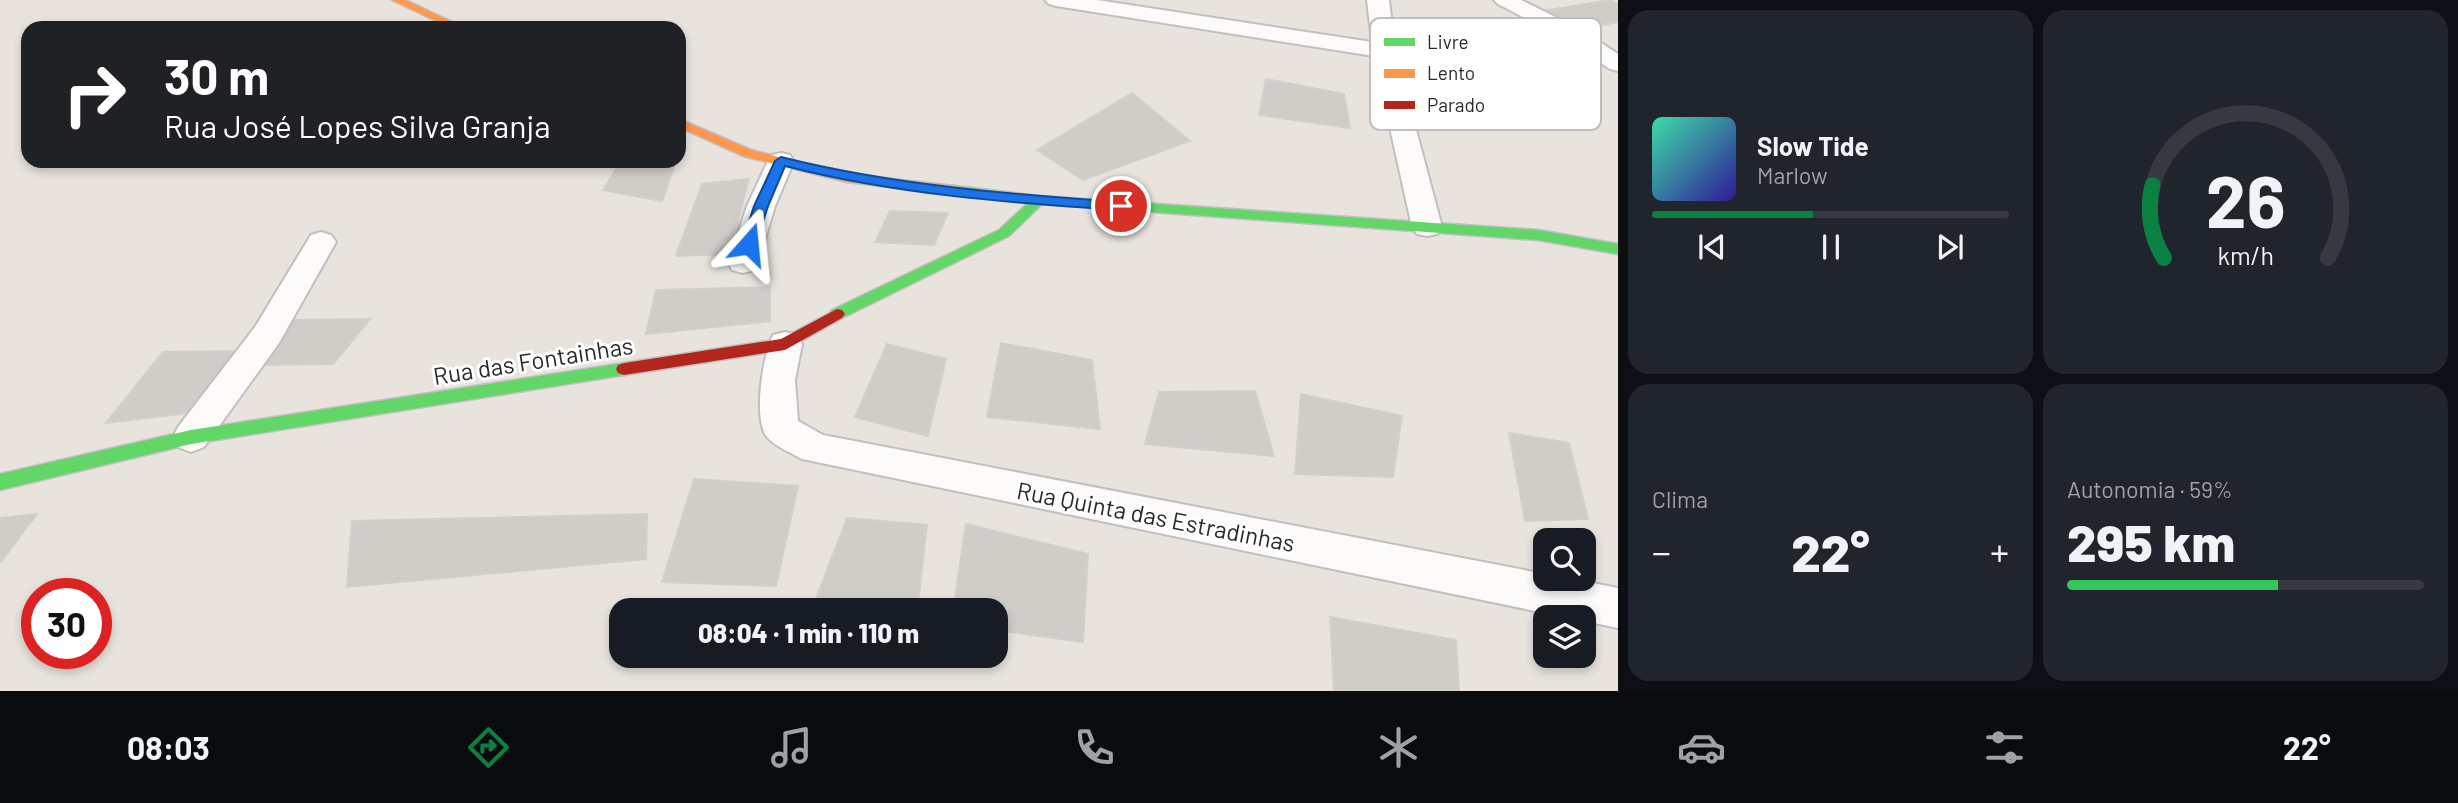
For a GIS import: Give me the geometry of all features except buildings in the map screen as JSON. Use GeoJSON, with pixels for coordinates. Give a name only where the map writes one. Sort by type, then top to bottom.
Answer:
{"type":"FeatureCollection","features":[{"type":"Feature","properties":{"kind":"main road"},"geometry":{"type":"LineString","coordinates":[[397,0],[444,21]]}},
{"type":"Feature","properties":{"kind":"main road"},"geometry":{"type":"LineString","coordinates":[[686,126],[747,153],[847,178],[1039,200],[1538,235],[1618,249]]}},
{"type":"Feature","properties":{"kind":"main road","name":"Rua das Fontainhas"},"geometry":{"type":"LineString","coordinates":[[0,482],[191,437],[785,344],[814,325],[1004,233],[1039,200]]}},
{"type":"Feature","properties":{"kind":"street"},"geometry":{"type":"LineString","coordinates":[[1056,0],[1370,49]]}},
{"type":"Feature","properties":{"kind":"street"},"geometry":{"type":"LineString","coordinates":[[1378,0],[1380,18]]}},
{"type":"Feature","properties":{"kind":"street"},"geometry":{"type":"LineString","coordinates":[[1506,0],[1541,18]]}},
{"type":"Feature","properties":{"kind":"street"},"geometry":{"type":"LineString","coordinates":[[1601,53],[1618,64]]}},
{"type":"Feature","properties":{"kind":"street"},"geometry":{"type":"LineString","coordinates":[[1403,130],[1427,227]]}},
{"type":"Feature","properties":{"kind":"street"},"geometry":{"type":"LineString","coordinates":[[743,262],[761,206],[781,161]]}},
{"type":"Feature","properties":{"kind":"street"},"geometry":{"type":"LineString","coordinates":[[191,437],[267,335],[321,242]]}},
{"type":"Feature","properties":{"kind":"street","name":"Rua Quinta das Estradinhas"},"geometry":{"type":"LineString","coordinates":[[785,344],[778,380],[781,428],[814,447],[1618,608]]}},
{"type":"Feature","properties":{"kind":"traffic: fast"},"geometry":{"type":"LineString","coordinates":[[955,190],[1039,200],[1538,235],[1618,249]]}},
{"type":"Feature","properties":{"kind":"traffic: fast"},"geometry":{"type":"LineString","coordinates":[[837,314],[1004,233],[1039,200]]}},
{"type":"Feature","properties":{"kind":"traffic: fast"},"geometry":{"type":"LineString","coordinates":[[0,482],[191,437],[624,369]]}},
{"type":"Feature","properties":{"kind":"traffic: slow"},"geometry":{"type":"LineString","coordinates":[[397,0],[444,21]]}},
{"type":"Feature","properties":{"kind":"traffic: slow"},"geometry":{"type":"LineString","coordinates":[[686,126],[747,153],[847,178],[955,190]]}},
{"type":"Feature","properties":{"kind":"traffic: jam"},"geometry":{"type":"LineString","coordinates":[[624,369],[785,344],[837,314]]}},
{"type":"Feature","properties":{"kind":"route"},"geometry":{"type":"LineString","coordinates":[[749,244],[761,206],[781,161],[847,178],[1039,200],[1121,206]]}}]}
